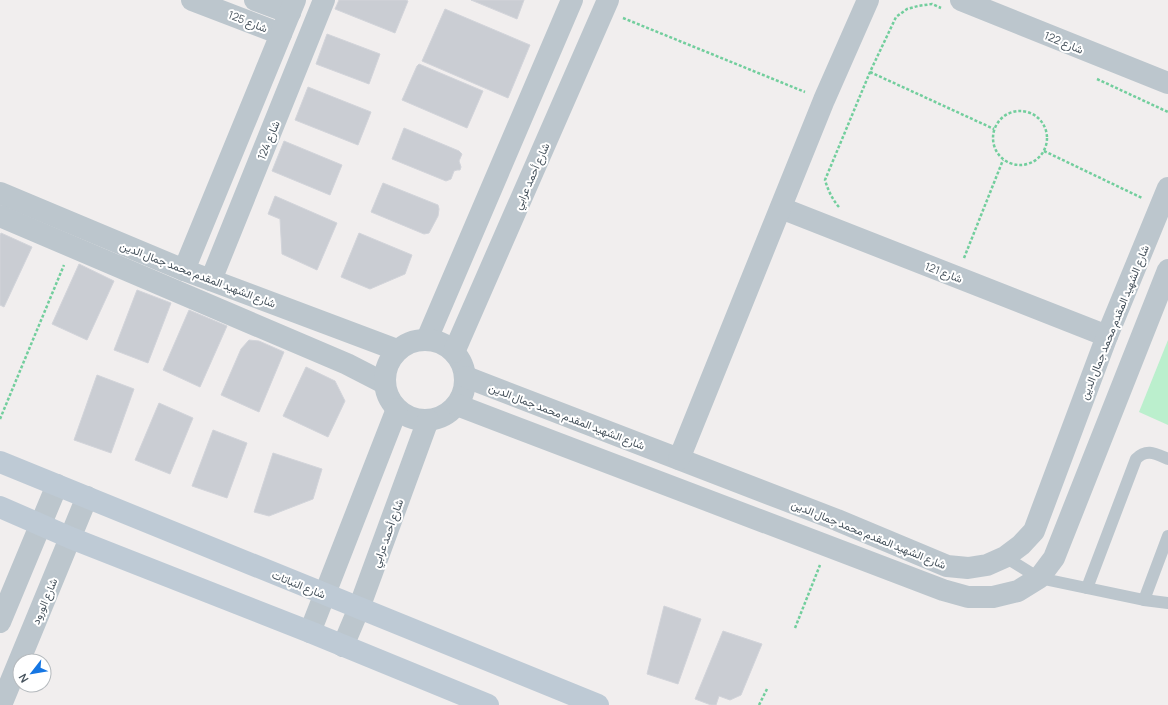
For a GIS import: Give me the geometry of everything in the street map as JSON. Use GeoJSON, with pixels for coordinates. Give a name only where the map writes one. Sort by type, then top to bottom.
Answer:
{"type":"FeatureCollection","features":[{"type":"Feature","properties":{"kind":"street","name":"شارع 125"},"geometry":{"type":"LineString","coordinates":[[192,0],[281,34]]}},
{"type":"Feature","properties":{"kind":"street","name":"شارع 125"},"geometry":{"type":"LineString","coordinates":[[255,0],[292,6]]}},
{"type":"Feature","properties":{"kind":"street","name":"شارع 124"},"geometry":{"type":"LineString","coordinates":[[211,280],[324,0]]}},
{"type":"Feature","properties":{"kind":"street"},"geometry":{"type":"LineString","coordinates":[[427,339],[572,0]]}},
{"type":"Feature","properties":{"kind":"street"},"geometry":{"type":"LineString","coordinates":[[679,459],[824,100],[868,0]]}},
{"type":"Feature","properties":{"kind":"street","name":"شارع أحمد عرابي"},"geometry":{"type":"LineString","coordinates":[[454,352],[606,5]]}},
{"type":"Feature","properties":{"kind":"street","name":"شارع 122"},"geometry":{"type":"LineString","coordinates":[[954,5],[1168,83]]}},
{"type":"Feature","properties":{"kind":"street"},"geometry":{"type":"LineString","coordinates":[[184,270],[292,6]]}},
{"type":"Feature","properties":{"kind":"street","name":"شارع الشهيد المقدم محمد جمال الدين"},"geometry":{"type":"LineString","coordinates":[[0,193],[184,270],[397,350]]}},
{"type":"Feature","properties":{"kind":"street","name":"شارع الشهيد المقدم محمد جمال الدين"},"geometry":{"type":"LineString","coordinates":[[466,377],[838,520],[947,566],[968,568],[987,565],[1005,557],[1021,545],[1034,531],[1108,336],[1164,197]]}},
{"type":"Feature","properties":{"kind":"street","name":"شارع 121"},"geometry":{"type":"LineString","coordinates":[[780,208],[1108,336]]}},
{"type":"Feature","properties":{"kind":"street","name":"شارع الشهيد المقدم محمد جمال الدين"},"geometry":{"type":"LineString","coordinates":[[0,216],[347,364],[384,383]]}},
{"type":"Feature","properties":{"kind":"street"},"geometry":{"type":"LineString","coordinates":[[457,405],[943,590],[968,597],[993,597],[1018,591],[1040,578],[1054,558],[1168,270]]}},
{"type":"Feature","properties":{"kind":"street"},"geometry":{"type":"LineString","coordinates":[[427,339],[446,345],[454,352],[462,363],[466,377],[465,387],[462,397],[449,413],[439,418],[417,420],[406,416],[397,409],[391,402],[384,383],[390,359],[397,350],[416,340],[427,339]]}},
{"type":"Feature","properties":{"kind":"street"},"geometry":{"type":"LineString","coordinates":[[310,632],[397,409]]}},
{"type":"Feature","properties":{"kind":"street","name":"شارع أحمد عرابي"},"geometry":{"type":"LineString","coordinates":[[343,646],[359,608],[428,420]]}},
{"type":"Feature","properties":{"kind":"street","name":"شارع النباتات"},"geometry":{"type":"LineString","coordinates":[[0,462],[598,705]]}},
{"type":"Feature","properties":{"kind":"street"},"geometry":{"type":"LineString","coordinates":[[0,622],[57,485]]}},
{"type":"Feature","properties":{"kind":"street","name":"شارع الورود"},"geometry":{"type":"LineString","coordinates":[[1,705],[87,497]]}},
{"type":"Feature","properties":{"kind":"street"},"geometry":{"type":"LineString","coordinates":[[0,508],[71,538],[310,632],[488,705]]}},
{"type":"Feature","properties":{"kind":"lane"},"geometry":{"type":"LineString","coordinates":[[1087,588],[1136,459],[1143,454],[1153,452],[1168,459]]}},
{"type":"Feature","properties":{"kind":"lane"},"geometry":{"type":"LineString","coordinates":[[1144,600],[1168,536]]}},
{"type":"Feature","properties":{"kind":"lane"},"geometry":{"type":"LineString","coordinates":[[1005,557],[1040,578],[1144,600],[1168,603]]}},
{"type":"Feature","properties":{"kind":"path"},"geometry":{"type":"LineString","coordinates":[[842,210],[834,202],[828,191],[825,180],[870,72],[896,17],[907,9],[918,6],[932,4],[954,5]]}},
{"type":"Feature","properties":{"kind":"path"},"geometry":{"type":"LineString","coordinates":[[606,5],[824,100]]}},
{"type":"Feature","properties":{"kind":"path"},"geometry":{"type":"LineString","coordinates":[[870,72],[994,129]]}},
{"type":"Feature","properties":{"kind":"path"},"geometry":{"type":"LineString","coordinates":[[1096,79],[1168,112]]}},
{"type":"Feature","properties":{"kind":"path"},"geometry":{"type":"LineString","coordinates":[[1025,110],[1036,116],[1045,126],[1048,139],[1044,151],[1036,160],[1026,165],[1014,165],[1004,160],[996,151],[992,141],[994,129],[1000,118],[1012,111],[1025,110]]}},
{"type":"Feature","properties":{"kind":"path"},"geometry":{"type":"LineString","coordinates":[[1044,151],[1164,197]]}},
{"type":"Feature","properties":{"kind":"path"},"geometry":{"type":"LineString","coordinates":[[961,264],[1004,160]]}},
{"type":"Feature","properties":{"kind":"path"},"geometry":{"type":"LineString","coordinates":[[0,419],[72,246]]}},
{"type":"Feature","properties":{"kind":"path"},"geometry":{"type":"LineString","coordinates":[[795,628],[827,547]]}},
{"type":"Feature","properties":{"kind":"path"},"geometry":{"type":"LineString","coordinates":[[759,705],[767,689]]}},
{"type":"Feature","properties":{"kind":"green space"},"geometry":{"type":"Polygon","coordinates":[[[1168,340],[1168,425],[1139,412],[1168,340]]]}},
{"type":"Feature","properties":{"kind":"building"},"geometry":{"type":"Polygon","coordinates":[[[339,0],[408,1],[395,33],[335,9],[339,0]]]}},
{"type":"Feature","properties":{"kind":"building"},"geometry":{"type":"Polygon","coordinates":[[[471,0],[524,0],[517,19],[471,0]]]}},
{"type":"Feature","properties":{"kind":"building"},"geometry":{"type":"Polygon","coordinates":[[[445,9],[530,45],[508,98],[422,61],[445,9]]]}},
{"type":"Feature","properties":{"kind":"building"},"geometry":{"type":"Polygon","coordinates":[[[327,34],[380,54],[369,84],[316,64],[327,34]]]}},
{"type":"Feature","properties":{"kind":"building"},"geometry":{"type":"Polygon","coordinates":[[[419,64],[483,91],[467,128],[402,100],[419,64]]]}},
{"type":"Feature","properties":{"kind":"building"},"geometry":{"type":"Polygon","coordinates":[[[308,87],[371,112],[358,145],[295,120],[308,87]]]}},
{"type":"Feature","properties":{"kind":"building"},"geometry":{"type":"Polygon","coordinates":[[[404,128],[459,151],[462,154],[459,161],[461,167],[460,170],[454,171],[451,179],[446,181],[392,159],[404,128]]]}},
{"type":"Feature","properties":{"kind":"building"},"geometry":{"type":"Polygon","coordinates":[[[284,141],[342,165],[330,195],[272,171],[284,141]]]}},
{"type":"Feature","properties":{"kind":"building"},"geometry":{"type":"Polygon","coordinates":[[[383,183],[438,205],[438,216],[429,233],[424,234],[371,212],[383,183]]]}},
{"type":"Feature","properties":{"kind":"building"},"geometry":{"type":"Polygon","coordinates":[[[275,196],[337,223],[317,270],[282,254],[280,219],[268,214],[275,196]]]}},
{"type":"Feature","properties":{"kind":"building"},"geometry":{"type":"Polygon","coordinates":[[[1,233],[32,247],[4,307],[0,305],[1,233]]]}},
{"type":"Feature","properties":{"kind":"building"},"geometry":{"type":"Polygon","coordinates":[[[359,233],[412,255],[405,274],[370,289],[341,277],[359,233]]]}},
{"type":"Feature","properties":{"kind":"building"},"geometry":{"type":"Polygon","coordinates":[[[79,264],[114,281],[87,340],[52,324],[79,264]]]}},
{"type":"Feature","properties":{"kind":"building"},"geometry":{"type":"Polygon","coordinates":[[[137,290],[171,303],[148,363],[114,350],[137,290]]]}},
{"type":"Feature","properties":{"kind":"building"},"geometry":{"type":"Polygon","coordinates":[[[189,310],[227,326],[200,387],[163,370],[189,310]]]}},
{"type":"Feature","properties":{"kind":"building"},"geometry":{"type":"Polygon","coordinates":[[[249,340],[259,341],[284,352],[259,412],[221,395],[241,349],[249,340]]]}},
{"type":"Feature","properties":{"kind":"building"},"geometry":{"type":"Polygon","coordinates":[[[306,367],[335,381],[345,401],[328,437],[283,416],[306,367]]]}},
{"type":"Feature","properties":{"kind":"building"},"geometry":{"type":"Polygon","coordinates":[[[97,375],[134,389],[111,453],[74,440],[97,375]]]}},
{"type":"Feature","properties":{"kind":"building"},"geometry":{"type":"Polygon","coordinates":[[[159,403],[193,418],[170,474],[135,460],[159,403]]]}},
{"type":"Feature","properties":{"kind":"building"},"geometry":{"type":"Polygon","coordinates":[[[213,430],[247,443],[227,498],[192,486],[213,430]]]}},
{"type":"Feature","properties":{"kind":"building"},"geometry":{"type":"Polygon","coordinates":[[[273,453],[322,469],[313,499],[269,516],[254,512],[273,453]]]}},
{"type":"Feature","properties":{"kind":"building"},"geometry":{"type":"Polygon","coordinates":[[[664,606],[701,619],[678,684],[647,674],[664,606]]]}},
{"type":"Feature","properties":{"kind":"building"},"geometry":{"type":"Polygon","coordinates":[[[723,631],[762,644],[741,695],[730,700],[719,696],[716,705],[711,705],[695,699],[723,631]]]}}]}
